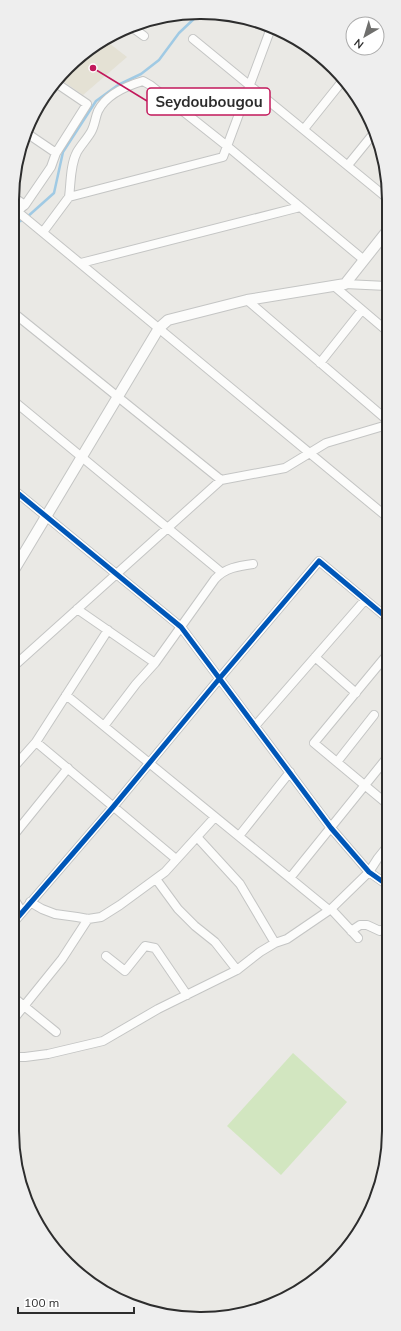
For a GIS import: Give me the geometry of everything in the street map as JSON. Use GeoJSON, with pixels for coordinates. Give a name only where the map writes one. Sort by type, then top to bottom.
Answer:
{"type":"FeatureCollection","features":[{"type":"Feature","properties":{"kind":"street"},"geometry":{"type":"LineString","coordinates":[[137,31],[144,36]]}},
{"type":"Feature","properties":{"kind":"street"},"geometry":{"type":"LineString","coordinates":[[69,197],[223,157],[269,33]]}},
{"type":"Feature","properties":{"kind":"street"},"geometry":{"type":"LineString","coordinates":[[193,39],[382,194]]}},
{"type":"Feature","properties":{"kind":"street"},"geometry":{"type":"LineString","coordinates":[[43,232],[69,197],[74,161],[77,152],[91,133],[97,112],[110,97],[131,84],[143,81],[227,146],[364,260]]}},
{"type":"Feature","properties":{"kind":"street"},"geometry":{"type":"LineString","coordinates":[[304,129],[340,84]]}},
{"type":"Feature","properties":{"kind":"street"},"geometry":{"type":"LineString","coordinates":[[19,210],[25,205],[51,167],[56,153],[87,104],[60,86]]}},
{"type":"Feature","properties":{"kind":"street"},"geometry":{"type":"LineString","coordinates":[[31,136],[56,153]]}},
{"type":"Feature","properties":{"kind":"street"},"geometry":{"type":"LineString","coordinates":[[348,165],[370,137]]}},
{"type":"Feature","properties":{"kind":"street"},"geometry":{"type":"LineString","coordinates":[[19,200],[25,205]]}},
{"type":"Feature","properties":{"kind":"street"},"geometry":{"type":"LineString","coordinates":[[81,263],[300,207]]}},
{"type":"Feature","properties":{"kind":"street"},"geometry":{"type":"LineString","coordinates":[[19,214],[81,263],[382,513]]}},
{"type":"Feature","properties":{"kind":"street"},"geometry":{"type":"LineString","coordinates":[[344,284],[382,237]]}},
{"type":"Feature","properties":{"kind":"street"},"geometry":{"type":"LineString","coordinates":[[19,562],[159,328],[168,320],[247,300],[344,284],[382,286]]}},
{"type":"Feature","properties":{"kind":"street"},"geometry":{"type":"LineString","coordinates":[[334,286],[382,327]]}},
{"type":"Feature","properties":{"kind":"street"},"geometry":{"type":"LineString","coordinates":[[247,300],[382,416]]}},
{"type":"Feature","properties":{"kind":"street"},"geometry":{"type":"LineString","coordinates":[[320,363],[362,310]]}},
{"type":"Feature","properties":{"kind":"street"},"geometry":{"type":"LineString","coordinates":[[19,317],[221,480]]}},
{"type":"Feature","properties":{"kind":"street"},"geometry":{"type":"LineString","coordinates":[[19,405],[221,572]]}},
{"type":"Feature","properties":{"kind":"street"},"geometry":{"type":"LineString","coordinates":[[19,662],[221,480],[285,468],[326,443],[382,426]]}},
{"type":"Feature","properties":{"kind":"street"},"geometry":{"type":"LineString","coordinates":[[19,494],[181,627],[331,828],[369,872],[382,881]]}},
{"type":"Feature","properties":{"kind":"street"},"geometry":{"type":"LineString","coordinates":[[19,916],[113,807],[319,561],[382,615]]}},
{"type":"Feature","properties":{"kind":"street"},"geometry":{"type":"LineString","coordinates":[[104,726],[136,684],[155,664],[221,572],[242,565],[253,564]]}},
{"type":"Feature","properties":{"kind":"street"},"geometry":{"type":"LineString","coordinates":[[255,726],[365,600]]}},
{"type":"Feature","properties":{"kind":"street"},"geometry":{"type":"LineString","coordinates":[[78,609],[155,664]]}},
{"type":"Feature","properties":{"kind":"street"},"geometry":{"type":"LineString","coordinates":[[20,759],[36,742],[108,630]]}},
{"type":"Feature","properties":{"kind":"street"},"geometry":{"type":"LineString","coordinates":[[315,657],[356,693]]}},
{"type":"Feature","properties":{"kind":"street"},"geometry":{"type":"LineString","coordinates":[[382,661],[314,744],[382,800]]}},
{"type":"Feature","properties":{"kind":"street"},"geometry":{"type":"LineString","coordinates":[[66,695],[330,909],[358,938]]}},
{"type":"Feature","properties":{"kind":"street"},"geometry":{"type":"LineString","coordinates":[[337,762],[374,715]]}},
{"type":"Feature","properties":{"kind":"street"},"geometry":{"type":"LineString","coordinates":[[36,742],[176,860]]}},
{"type":"Feature","properties":{"kind":"street"},"geometry":{"type":"LineString","coordinates":[[290,878],[382,764]]}},
{"type":"Feature","properties":{"kind":"street"},"geometry":{"type":"LineString","coordinates":[[19,829],[68,768]]}},
{"type":"Feature","properties":{"kind":"street"},"geometry":{"type":"LineString","coordinates":[[239,836],[290,772]]}},
{"type":"Feature","properties":{"kind":"street"},"geometry":{"type":"LineString","coordinates":[[30,902],[55,914],[77,916],[88,919],[101,917],[165,872],[215,817]]}},
{"type":"Feature","properties":{"kind":"street"},"geometry":{"type":"LineString","coordinates":[[197,837],[240,884],[275,943]]}},
{"type":"Feature","properties":{"kind":"street"},"geometry":{"type":"LineString","coordinates":[[19,1058],[48,1054],[103,1041],[158,1009],[237,970],[275,943],[287,939],[330,909],[369,872],[382,854]]}},
{"type":"Feature","properties":{"kind":"street"},"geometry":{"type":"LineString","coordinates":[[156,879],[178,909],[195,926],[215,942],[237,970]]}},
{"type":"Feature","properties":{"kind":"street"},"geometry":{"type":"LineString","coordinates":[[19,907],[22,912]]}},
{"type":"Feature","properties":{"kind":"street"},"geometry":{"type":"LineString","coordinates":[[19,1012],[62,959],[88,919]]}},
{"type":"Feature","properties":{"kind":"street"},"geometry":{"type":"LineString","coordinates":[[351,931],[360,925],[367,925],[380,931],[382,930]]}},
{"type":"Feature","properties":{"kind":"street"},"geometry":{"type":"LineString","coordinates":[[106,956],[125,971],[145,946],[155,948],[187,995]]}},
{"type":"Feature","properties":{"kind":"street"},"geometry":{"type":"LineString","coordinates":[[19,1002],[56,1032]]}},
{"type":"Feature","properties":{"kind":"shaded area"},"geometry":{"type":"Polygon","coordinates":[[[109,43],[127,57],[83,95],[64,82],[81,64],[109,43]]]}},
{"type":"Feature","properties":{"kind":"green space"},"geometry":{"type":"Polygon","coordinates":[[[293,1053],[347,1102],[281,1175],[227,1126],[293,1053]]]}},
{"type":"Feature","properties":{"kind":"waterway"},"geometry":{"type":"LineString","coordinates":[[19,222],[26,218],[54,193],[63,152],[96,101],[118,85],[141,74],[159,60],[179,33],[194,19]]}},
{"type":"Feature","properties":{"kind":"cycle path"},"geometry":{"type":"LineString","coordinates":[[19,494],[181,627],[331,828],[369,872],[382,881]]}},
{"type":"Feature","properties":{"kind":"cycle path"},"geometry":{"type":"LineString","coordinates":[[19,916],[113,807],[319,561],[382,614]]}},
{"type":"Feature","properties":{"kind":"place","name":"Seydoubougou"},"geometry":{"type":"Point","coordinates":[93,68]}}]}
